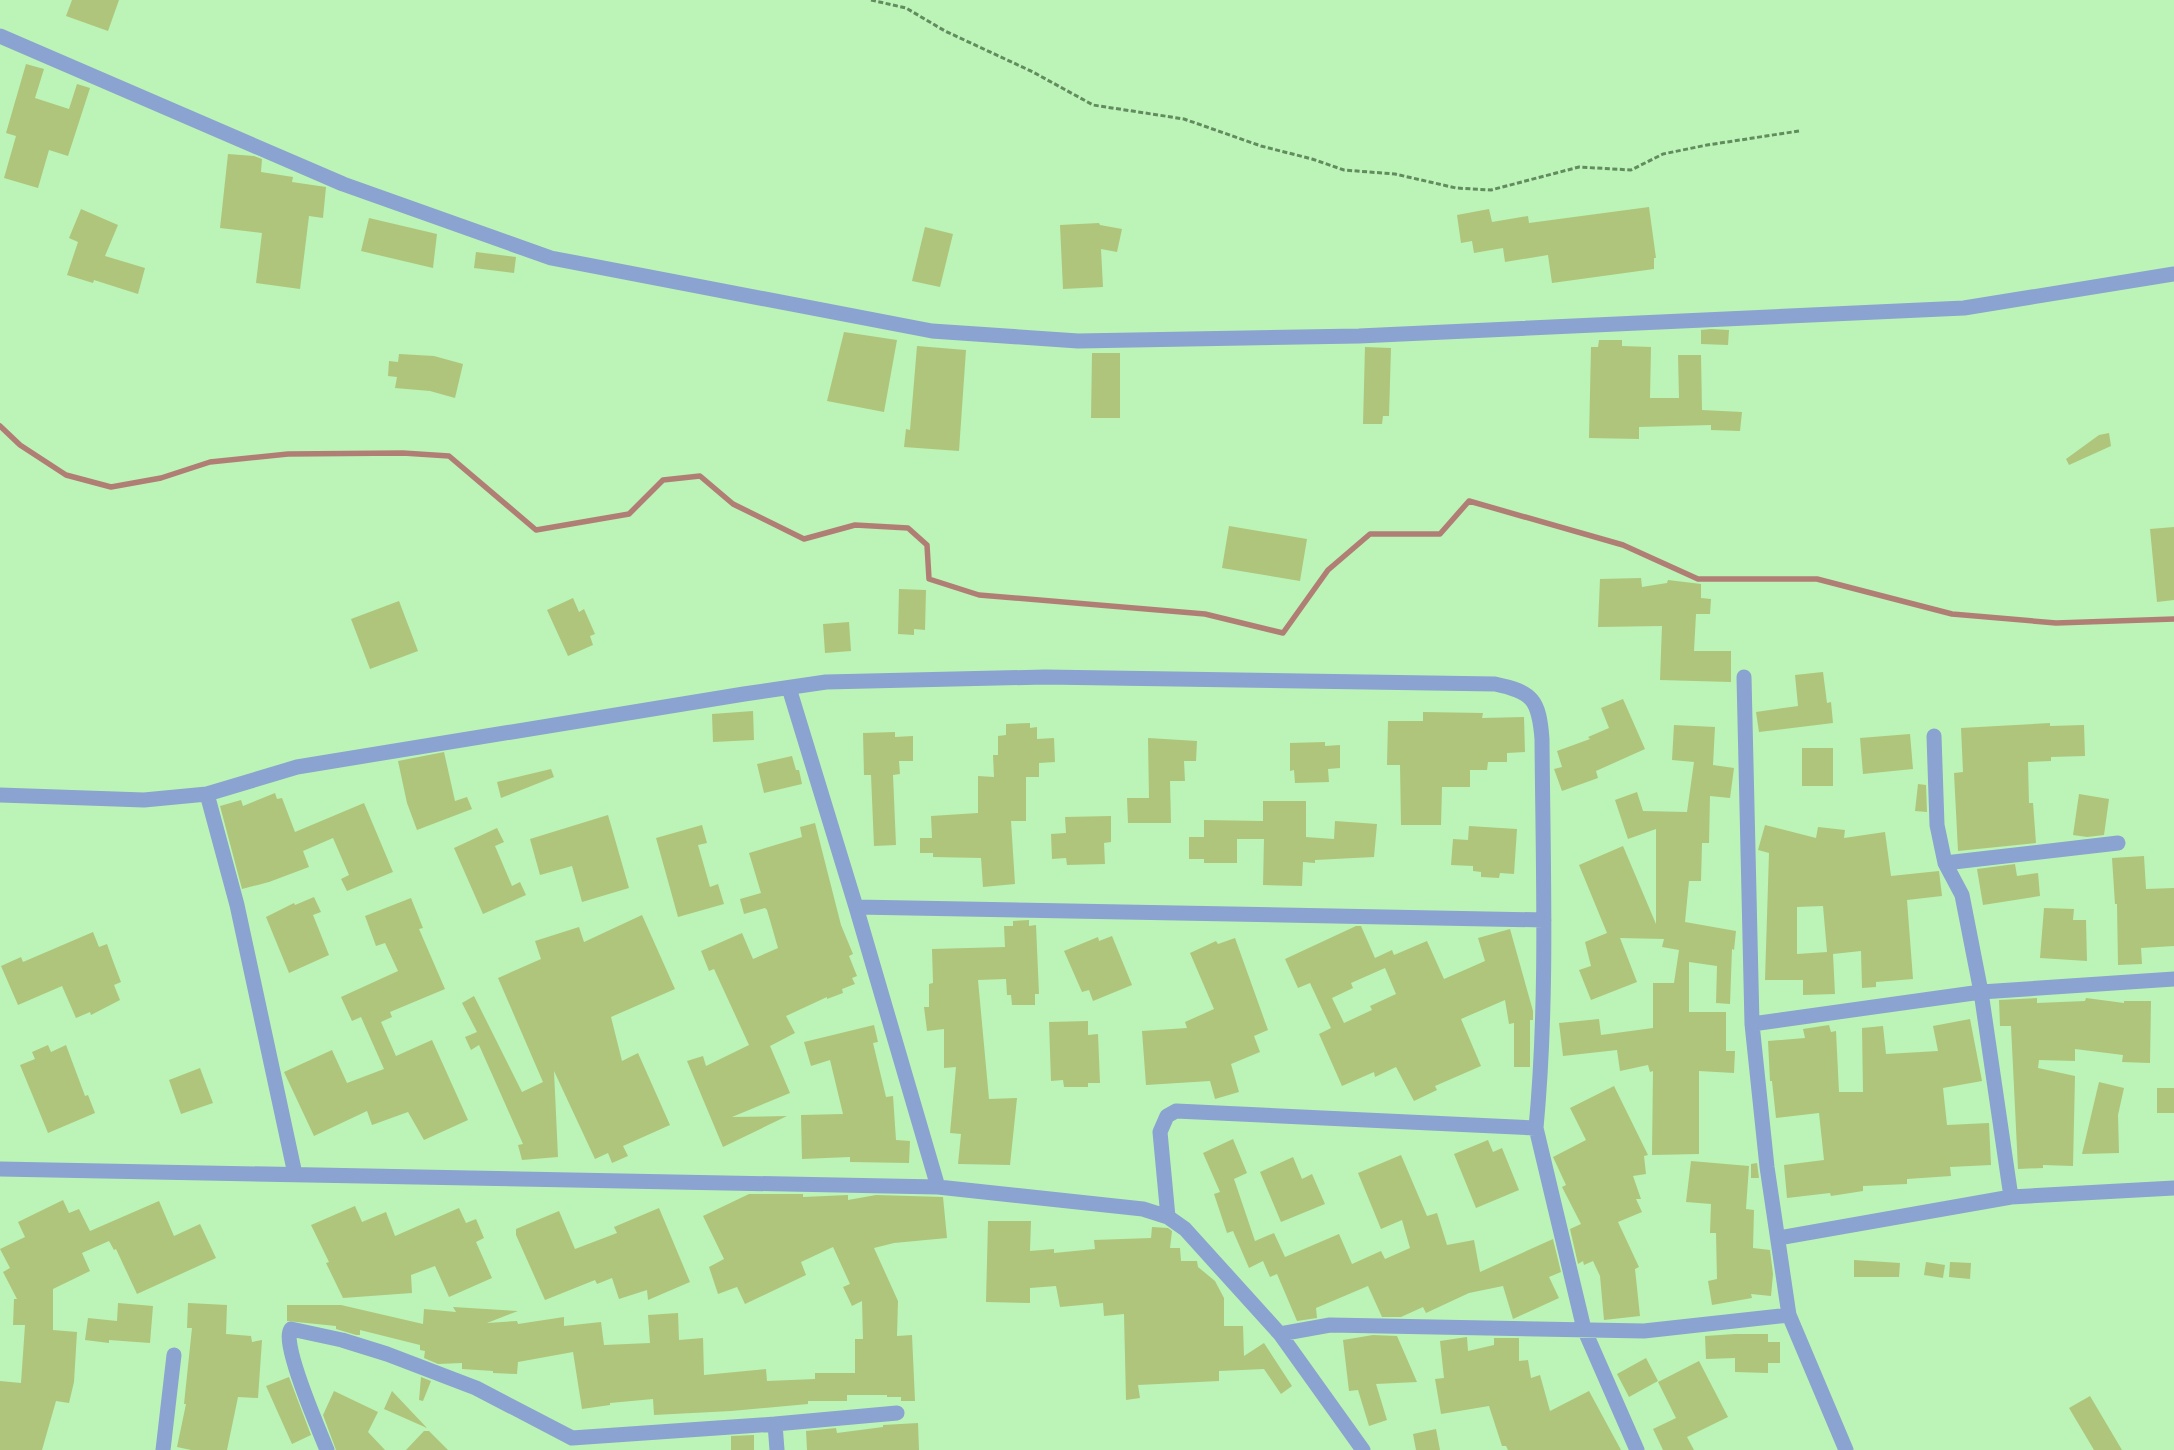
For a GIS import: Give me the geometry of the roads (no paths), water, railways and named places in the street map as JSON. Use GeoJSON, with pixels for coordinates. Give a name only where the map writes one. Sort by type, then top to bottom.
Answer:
{"type":"FeatureCollection","features":[{"type":"Feature","properties":{"kind":"street"},"geometry":{"type":"LineString","coordinates":[[0,36],[343,184],[551,258],[932,331],[1078,341],[1349,336],[1954,309],[2174,274]]}},
{"type":"Feature","properties":{"kind":"street"},"geometry":{"type":"LineString","coordinates":[[0,795],[144,800],[207,794],[297,767],[826,682],[1045,676],[1494,684],[1520,689],[1533,700],[1540,717],[1544,920],[1540,1095],[1536,1128],[1584,1329],[1637,1450]]}},
{"type":"Feature","properties":{"kind":"street"},"geometry":{"type":"LineString","coordinates":[[1744,677],[1752,1024],[1767,1167],[1789,1315],[1846,1450]]}},
{"type":"Feature","properties":{"kind":"street"},"geometry":{"type":"LineString","coordinates":[[789,688],[856,907],[938,1187]]}},
{"type":"Feature","properties":{"kind":"street"},"geometry":{"type":"LineString","coordinates":[[1934,736],[1937,825],[1945,863],[1962,895],[1981,992],[2011,1196]]}},
{"type":"Feature","properties":{"kind":"street"},"geometry":{"type":"LineString","coordinates":[[207,794],[237,904],[295,1174]]}},
{"type":"Feature","properties":{"kind":"street"},"geometry":{"type":"LineString","coordinates":[[1945,863],[2118,843]]}},
{"type":"Feature","properties":{"kind":"street"},"geometry":{"type":"LineString","coordinates":[[856,907],[1544,920]]}},
{"type":"Feature","properties":{"kind":"street"},"geometry":{"type":"LineString","coordinates":[[1752,1024],[1981,992],[2174,979]]}},
{"type":"Feature","properties":{"kind":"street"},"geometry":{"type":"LineString","coordinates":[[1168,1217],[1160,1132],[1167,1116],[1176,1111],[1536,1128]]}},
{"type":"Feature","properties":{"kind":"street"},"geometry":{"type":"LineString","coordinates":[[0,1169],[938,1187],[1143,1209],[1168,1217],[1185,1229],[1280,1334],[1364,1450]]}},
{"type":"Feature","properties":{"kind":"street"},"geometry":{"type":"LineString","coordinates":[[1778,1238],[2011,1196],[2174,1188]]}},
{"type":"Feature","properties":{"kind":"street"},"geometry":{"type":"LineString","coordinates":[[1280,1334],[1330,1325],[1644,1331],[1789,1315]]}},
{"type":"Feature","properties":{"kind":"street"},"geometry":{"type":"LineString","coordinates":[[327,1450],[298,1375],[288,1337],[291,1329],[342,1340],[387,1354],[476,1388],[573,1444],[897,1413]]}},
{"type":"Feature","properties":{"kind":"street"},"geometry":{"type":"LineString","coordinates":[[164,1450],[174,1355]]}},
{"type":"Feature","properties":{"kind":"street"},"geometry":{"type":"LineString","coordinates":[[775,1424],[777,1450]]}},
{"type":"Feature","properties":{"kind":"waterway"},"geometry":{"type":"LineString","coordinates":[[0,426],[20,445],[66,475],[111,487],[161,478],[210,462],[288,454],[403,453],[449,456],[536,530],[629,514],[663,480],[700,476],[733,504],[804,539],[855,525],[908,528],[927,545],[929,579],[979,595],[1205,614],[1283,633],[1328,570],[1370,534],[1440,534],[1469,501],[1623,545],[1698,579],[1817,579],[1952,614],[2056,623],[2174,619]]}}]}
